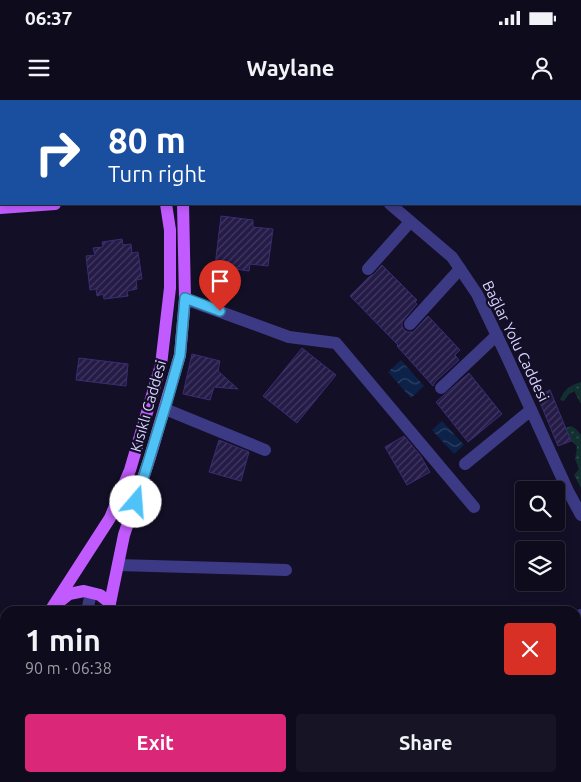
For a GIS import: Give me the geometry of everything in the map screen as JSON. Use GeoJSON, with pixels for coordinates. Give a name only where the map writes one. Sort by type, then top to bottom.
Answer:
{"type":"FeatureCollection","features":[{"type":"Feature","properties":{"kind":"main road"},"geometry":{"type":"LineString","coordinates":[[0,208],[41,205]]}},
{"type":"Feature","properties":{"kind":"main road"},"geometry":{"type":"LineString","coordinates":[[54,606],[110,518],[130,470],[161,366],[170,288],[170,230],[166,205]]}},
{"type":"Feature","properties":{"kind":"main road","name":"Kısıklı Caddesi"},"geometry":{"type":"LineString","coordinates":[[110,606],[124,535],[142,484],[180,355],[185,298],[183,205]]}},
{"type":"Feature","properties":{"kind":"main road"},"geometry":{"type":"LineString","coordinates":[[56,606],[69,594],[84,591],[100,595],[109,606]]}},
{"type":"Feature","properties":{"kind":"street","name":"Bağlar Yolu Caddesi"},"geometry":{"type":"LineString","coordinates":[[391,205],[452,257],[477,294],[568,491],[581,515]]}},
{"type":"Feature","properties":{"kind":"street"},"geometry":{"type":"LineString","coordinates":[[368,269],[410,222]]}},
{"type":"Feature","properties":{"kind":"street"},"geometry":{"type":"LineString","coordinates":[[410,324],[460,269]]}},
{"type":"Feature","properties":{"kind":"street"},"geometry":{"type":"LineString","coordinates":[[185,298],[289,337],[336,343],[474,507]]}},
{"type":"Feature","properties":{"kind":"street"},"geometry":{"type":"LineString","coordinates":[[441,388],[497,335]]}},
{"type":"Feature","properties":{"kind":"street"},"geometry":{"type":"LineString","coordinates":[[164,410],[265,450]]}},
{"type":"Feature","properties":{"kind":"street"},"geometry":{"type":"LineString","coordinates":[[465,464],[531,410]]}},
{"type":"Feature","properties":{"kind":"street"},"geometry":{"type":"LineString","coordinates":[[118,566],[286,570]]}},
{"type":"Feature","properties":{"kind":"street"},"geometry":{"type":"LineString","coordinates":[[87,606],[91,593]]}},
{"type":"Feature","properties":{"kind":"green space"},"geometry":{"type":"Polygon","coordinates":[[[581,382],[581,404],[574,391],[564,401],[560,400],[568,388],[581,382]]]}},
{"type":"Feature","properties":{"kind":"green space"},"geometry":{"type":"Polygon","coordinates":[[[571,426],[581,435],[581,488],[574,475],[579,469],[575,459],[577,447],[571,441],[566,428],[571,426]]]}},
{"type":"Feature","properties":{"kind":"water"},"geometry":{"type":"Polygon","coordinates":[[[401,360],[424,386],[411,398],[388,372],[401,360]]]}},
{"type":"Feature","properties":{"kind":"water"},"geometry":{"type":"Polygon","coordinates":[[[442,421],[464,445],[454,454],[432,430],[442,421]]]}},
{"type":"Feature","properties":{"kind":"building"},"geometry":{"type":"Polygon","coordinates":[[[221,216],[253,220],[253,227],[273,229],[268,266],[250,264],[249,271],[215,266],[221,216]]]}},
{"type":"Feature","properties":{"kind":"building"},"geometry":{"type":"Polygon","coordinates":[[[122,239],[123,245],[131,244],[132,253],[138,252],[142,279],[136,280],[137,289],[127,291],[128,296],[104,299],[103,294],[97,296],[96,289],[90,290],[86,256],[95,255],[93,248],[103,247],[102,242],[122,239]]]}},
{"type":"Feature","properties":{"kind":"building"},"geometry":{"type":"Polygon","coordinates":[[[382,265],[417,300],[415,302],[417,304],[402,322],[404,330],[413,332],[428,316],[460,350],[455,355],[459,360],[433,386],[398,345],[350,296],[382,265]]]}},
{"type":"Feature","properties":{"kind":"building"},"geometry":{"type":"Polygon","coordinates":[[[302,348],[336,375],[297,423],[263,396],[302,348]]]}},
{"type":"Feature","properties":{"kind":"building"},"geometry":{"type":"Polygon","coordinates":[[[192,354],[220,361],[218,371],[238,389],[214,387],[210,400],[183,394],[192,354]]]}},
{"type":"Feature","properties":{"kind":"building"},"geometry":{"type":"Polygon","coordinates":[[[79,358],[128,364],[126,386],[76,380],[79,358]]]}},
{"type":"Feature","properties":{"kind":"building"},"geometry":{"type":"Polygon","coordinates":[[[469,373],[502,414],[468,442],[436,402],[469,373]]]}},
{"type":"Feature","properties":{"kind":"building"},"geometry":{"type":"Polygon","coordinates":[[[550,390],[571,441],[558,446],[537,395],[550,390]]]}},
{"type":"Feature","properties":{"kind":"building"},"geometry":{"type":"Polygon","coordinates":[[[404,436],[420,455],[430,472],[407,485],[385,447],[404,436]]]}},
{"type":"Feature","properties":{"kind":"building"},"geometry":{"type":"Polygon","coordinates":[[[219,440],[249,452],[241,481],[209,472],[219,440]]]}},
{"type":"Feature","properties":{"kind":"route"},"geometry":{"type":"LineString","coordinates":[[136,502],[180,355],[185,298],[220,311]]}}]}
